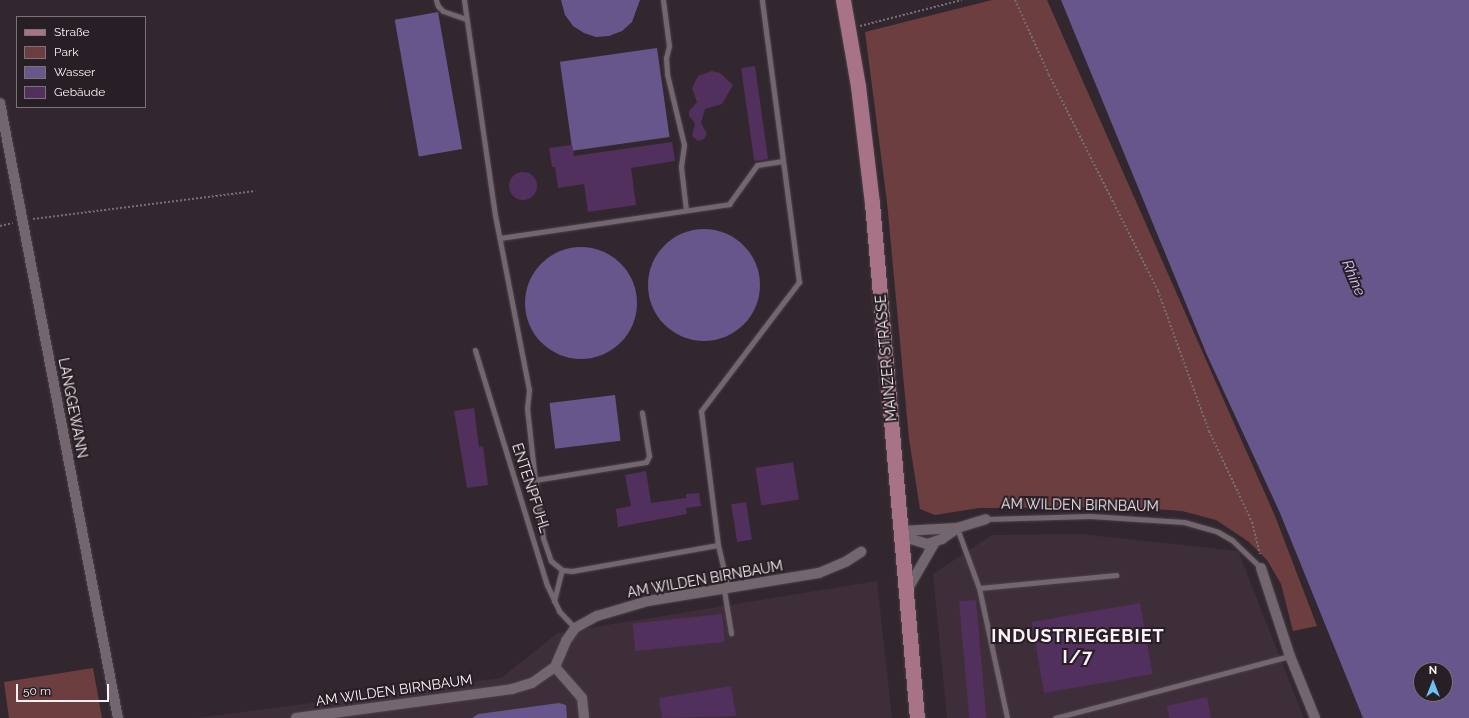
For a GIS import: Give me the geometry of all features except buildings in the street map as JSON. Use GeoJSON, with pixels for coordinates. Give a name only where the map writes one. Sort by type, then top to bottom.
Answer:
{"type":"FeatureCollection","features":[{"type":"Feature","properties":{"kind":"main road","name":"MAINZER STRASSE"},"geometry":{"type":"LineString","coordinates":[[844,0],[850,29],[874,217],[918,718]]}},
{"type":"Feature","properties":{"kind":"street","name":"LANGGEWANN"},"geometry":{"type":"LineString","coordinates":[[0,103],[118,718]]}},
{"type":"Feature","properties":{"kind":"street","name":"AM WILDEN BIRNBAUM"},"geometry":{"type":"LineString","coordinates":[[901,534],[957,528],[986,519]]}},
{"type":"Feature","properties":{"kind":"street","name":"AM WILDEN BIRNBAUM"},"geometry":{"type":"LineString","coordinates":[[906,592],[935,542],[957,528]]}},
{"type":"Feature","properties":{"kind":"street"},"geometry":{"type":"LineString","coordinates":[[901,534],[921,544],[935,542]]}},
{"type":"Feature","properties":{"kind":"street","name":"AM WILDEN BIRNBAUM"},"geometry":{"type":"LineString","coordinates":[[296,718],[512,688],[532,683],[555,667],[566,641],[575,628],[596,616],[648,601],[819,573],[861,552]]}},
{"type":"Feature","properties":{"kind":"street"},"geometry":{"type":"LineString","coordinates":[[1261,568],[1270,590],[1290,656],[1315,718]]}},
{"type":"Feature","properties":{"kind":"street"},"geometry":{"type":"LineString","coordinates":[[555,667],[582,698],[584,718]]}},
{"type":"Feature","properties":{"kind":"lane"},"geometry":{"type":"LineString","coordinates":[[436,0],[442,11],[466,19]]}},
{"type":"Feature","properties":{"kind":"lane"},"geometry":{"type":"LineString","coordinates":[[464,0],[500,238],[529,390],[526,408],[535,480],[547,553],[551,561],[562,570],[601,567],[718,545]]}},
{"type":"Feature","properties":{"kind":"lane"},"geometry":{"type":"LineString","coordinates":[[663,0],[670,46],[666,58],[667,74],[684,145],[681,167],[686,210]]}},
{"type":"Feature","properties":{"kind":"lane"},"geometry":{"type":"LineString","coordinates":[[731,633],[701,411],[799,282],[762,0]]}},
{"type":"Feature","properties":{"kind":"lane"},"geometry":{"type":"LineString","coordinates":[[500,238],[729,204],[757,165],[783,161]]}},
{"type":"Feature","properties":{"kind":"lane","name":"ENTENPFUHL"},"geometry":{"type":"LineString","coordinates":[[475,350],[506,455],[554,601],[559,611],[575,628]]}},
{"type":"Feature","properties":{"kind":"lane"},"geometry":{"type":"LineString","coordinates":[[535,480],[646,462],[649,456],[642,413]]}},
{"type":"Feature","properties":{"kind":"lane","name":"AM WILDEN BIRNBAUM"},"geometry":{"type":"LineString","coordinates":[[986,519],[1090,516],[1184,522],[1218,532],[1232,540],[1261,568]]}},
{"type":"Feature","properties":{"kind":"lane"},"geometry":{"type":"LineString","coordinates":[[957,528],[979,588],[1007,718]]}},
{"type":"Feature","properties":{"kind":"lane"},"geometry":{"type":"LineString","coordinates":[[554,601],[562,570]]}},
{"type":"Feature","properties":{"kind":"lane"},"geometry":{"type":"LineString","coordinates":[[979,588],[1116,575]]}},
{"type":"Feature","properties":{"kind":"lane"},"geometry":{"type":"LineString","coordinates":[[1055,718],[1290,656]]}},
{"type":"Feature","properties":{"kind":"path"},"geometry":{"type":"LineString","coordinates":[[850,29],[962,0]]}},
{"type":"Feature","properties":{"kind":"path"},"geometry":{"type":"LineString","coordinates":[[1015,0],[1049,75],[1158,291],[1209,431],[1252,522],[1259,550],[1261,568]]}},
{"type":"Feature","properties":{"kind":"path"},"geometry":{"type":"LineString","coordinates":[[23,221],[255,191]]}},
{"type":"Feature","properties":{"kind":"shaded area"},"geometry":{"type":"Polygon","coordinates":[[[1080,534],[1238,551],[1304,718],[947,718],[933,574],[992,535],[1080,534]]]}},
{"type":"Feature","properties":{"kind":"shaded area"},"geometry":{"type":"Polygon","coordinates":[[[877,581],[892,718],[197,718],[501,678],[558,633],[877,581]]]}},
{"type":"Feature","properties":{"kind":"green space"},"geometry":{"type":"Polygon","coordinates":[[[992,0],[1047,0],[1275,516],[1317,626],[1293,631],[1281,584],[1267,560],[1249,542],[1216,520],[1182,511],[1126,507],[979,508],[935,515],[920,509],[909,439],[887,202],[865,32],[992,0]]]}},
{"type":"Feature","properties":{"kind":"green space"},"geometry":{"type":"Polygon","coordinates":[[[93,668],[102,718],[9,718],[4,682],[93,668]]]}},
{"type":"Feature","properties":{"kind":"water"},"geometry":{"type":"Polygon","coordinates":[[[561,0],[640,0],[632,22],[622,31],[609,36],[596,37],[584,33],[573,26],[565,15],[561,0]]]}},
{"type":"Feature","properties":{"kind":"water","name":"Rhine"},"geometry":{"type":"Polygon","coordinates":[[[1061,0],[1469,0],[1469,718],[1363,718],[1280,513],[1207,355],[1061,0]]]}},
{"type":"Feature","properties":{"kind":"water"},"geometry":{"type":"Polygon","coordinates":[[[438,12],[462,149],[419,157],[395,20],[438,12]]]}},
{"type":"Feature","properties":{"kind":"water"},"geometry":{"type":"Polygon","coordinates":[[[657,48],[670,137],[572,151],[560,62],[657,48]]]}},
{"type":"Feature","properties":{"kind":"water"},"geometry":{"type":"Polygon","coordinates":[[[704,229],[725,233],[744,245],[756,264],[760,285],[756,306],[744,325],[725,337],[704,341],[683,337],[664,325],[652,306],[648,285],[652,264],[664,245],[683,233],[704,229]]]}},
{"type":"Feature","properties":{"kind":"water"},"geometry":{"type":"Polygon","coordinates":[[[581,247],[592,248],[602,252],[612,257],[620,264],[627,272],[632,282],[636,292],[636,314],[632,324],[627,334],[620,342],[612,349],[602,354],[592,358],[581,359],[570,358],[560,354],[550,349],[542,342],[535,334],[530,324],[526,314],[525,303],[526,292],[530,282],[535,272],[542,264],[550,257],[560,252],[570,248],[581,247]]]}},
{"type":"Feature","properties":{"kind":"water"},"geometry":{"type":"Polygon","coordinates":[[[615,395],[621,441],[555,449],[549,403],[615,395]]]}},
{"type":"Feature","properties":{"kind":"water"},"geometry":{"type":"Polygon","coordinates":[[[559,703],[566,705],[567,718],[472,718],[478,714],[559,703]]]}},
{"type":"Feature","properties":{"kind":"district","name":"INDUSTRIEGEBIET I/7"},"geometry":{"type":"Point","coordinates":[1078,647]}}]}
